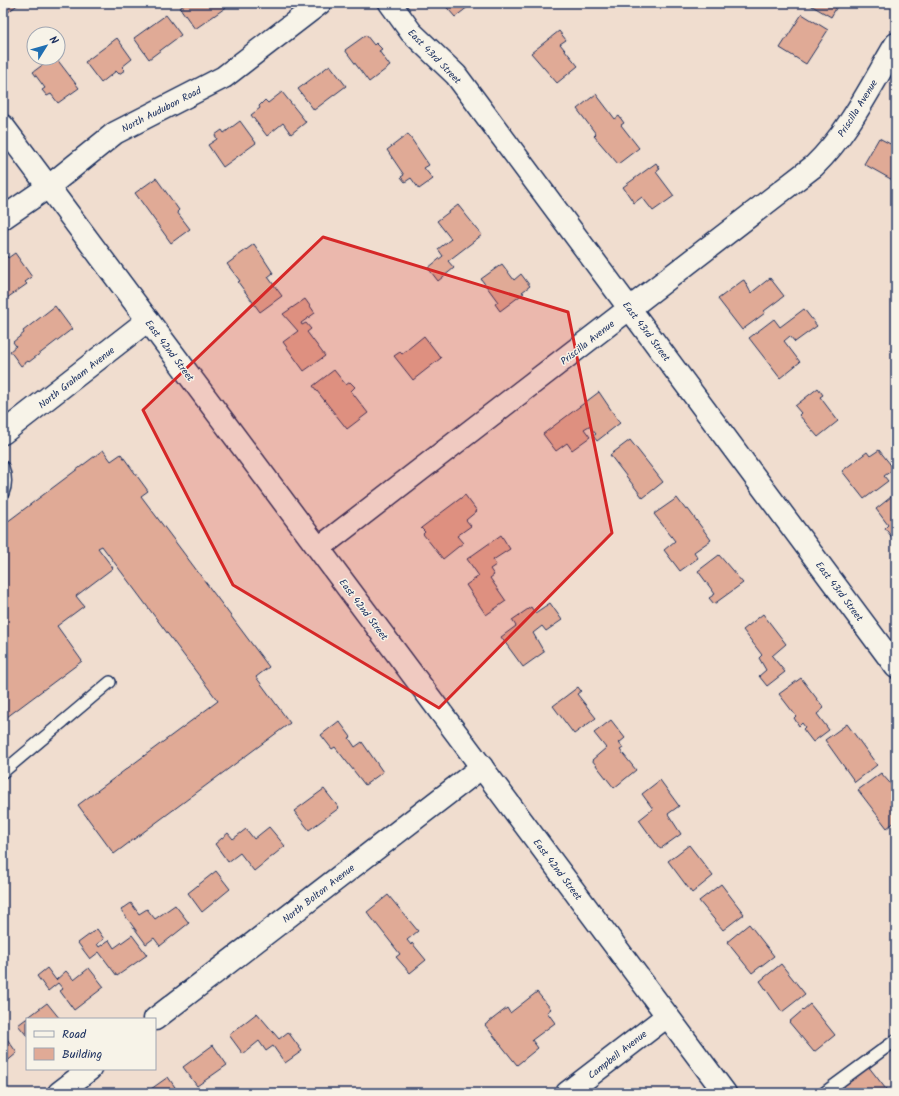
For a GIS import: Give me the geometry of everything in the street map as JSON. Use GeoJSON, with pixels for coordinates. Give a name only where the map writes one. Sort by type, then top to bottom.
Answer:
{"type":"FeatureCollection","features":[{"type":"Feature","properties":{"kind":"street","name":"North Audubon Road"},"geometry":{"type":"LineString","coordinates":[[3,218],[48,186],[115,133],[224,77],[320,3]]}},
{"type":"Feature","properties":{"kind":"street","name":"East 43rd Street"},"geometry":{"type":"LineString","coordinates":[[390,3],[411,32],[456,75],[896,667]]}},
{"type":"Feature","properties":{"kind":"street","name":"Priscilla Avenue"},"geometry":{"type":"LineString","coordinates":[[319,548],[814,166],[847,127],[890,69],[896,44]]}},
{"type":"Feature","properties":{"kind":"street","name":"East 42nd Street"},"geometry":{"type":"LineString","coordinates":[[3,126],[725,1093]]}},
{"type":"Feature","properties":{"kind":"street","name":"North Graham Avenue"},"geometry":{"type":"LineString","coordinates":[[3,433],[148,320]]}},
{"type":"Feature","properties":{"kind":"street","name":"North Bolton Avenue"},"geometry":{"type":"LineString","coordinates":[[156,1018],[482,767]]}},
{"type":"Feature","properties":{"kind":"street","name":"Campbell Avenue"},"geometry":{"type":"LineString","coordinates":[[567,1093],[667,1016]]}},
{"type":"Feature","properties":{"kind":"street"},"geometry":{"type":"LineString","coordinates":[[59,1093],[89,1070]]}},
{"type":"Feature","properties":{"kind":"lane"},"geometry":{"type":"LineString","coordinates":[[3,468],[6,476],[6,487],[3,493]]}},
{"type":"Feature","properties":{"kind":"lane"},"geometry":{"type":"LineString","coordinates":[[3,772],[110,682]]}},
{"type":"Feature","properties":{"kind":"lane"},"geometry":{"type":"LineString","coordinates":[[824,1093],[896,1040]]}},
{"type":"Feature","properties":{"kind":"highlighted area"},"geometry":{"type":"Polygon","coordinates":[[[323,237],[568,312],[612,533],[439,708],[233,585],[143,410],[323,237]]]}},
{"type":"Feature","properties":{"kind":"building"},"geometry":{"type":"Polygon","coordinates":[[[3,3],[20,3],[3,16],[3,3]]]}},
{"type":"Feature","properties":{"kind":"building"},"geometry":{"type":"Polygon","coordinates":[[[186,3],[226,3],[228,6],[195,29],[180,8],[186,3]]]}},
{"type":"Feature","properties":{"kind":"building"},"geometry":{"type":"Polygon","coordinates":[[[443,3],[473,3],[455,17],[443,3]]]}},
{"type":"Feature","properties":{"kind":"building"},"geometry":{"type":"Polygon","coordinates":[[[807,3],[839,3],[831,17],[807,3]]]}},
{"type":"Feature","properties":{"kind":"building"},"geometry":{"type":"Polygon","coordinates":[[[802,14],[828,30],[806,64],[780,48],[802,14]]]}},
{"type":"Feature","properties":{"kind":"building"},"geometry":{"type":"Polygon","coordinates":[[[166,15],[181,35],[149,59],[134,38],[166,15]]]}},
{"type":"Feature","properties":{"kind":"building"},"geometry":{"type":"Polygon","coordinates":[[[559,31],[566,40],[560,44],[578,66],[557,83],[531,53],[559,31]]]}},
{"type":"Feature","properties":{"kind":"building"},"geometry":{"type":"Polygon","coordinates":[[[366,35],[374,45],[376,43],[382,49],[379,51],[390,66],[369,82],[345,50],[366,35]]]}},
{"type":"Feature","properties":{"kind":"building"},"geometry":{"type":"Polygon","coordinates":[[[117,38],[132,59],[122,67],[125,70],[119,74],[116,71],[101,83],[85,62],[117,38]]]}},
{"type":"Feature","properties":{"kind":"building"},"geometry":{"type":"Polygon","coordinates":[[[330,65],[346,86],[314,110],[298,89],[330,65]]]}},
{"type":"Feature","properties":{"kind":"building"},"geometry":{"type":"Polygon","coordinates":[[[41,66],[62,66],[79,88],[58,103],[51,94],[47,96],[42,90],[45,88],[33,72],[41,66]]]}},
{"type":"Feature","properties":{"kind":"building"},"geometry":{"type":"Polygon","coordinates":[[[282,92],[306,122],[291,134],[283,123],[267,136],[251,115],[260,108],[259,106],[265,100],[268,103],[282,92]]]}},
{"type":"Feature","properties":{"kind":"building"},"geometry":{"type":"Polygon","coordinates":[[[596,94],[615,119],[619,116],[624,123],[621,125],[639,148],[618,164],[594,136],[596,134],[577,109],[596,94]]]}},
{"type":"Feature","properties":{"kind":"building"},"geometry":{"type":"Polygon","coordinates":[[[240,121],[256,143],[223,167],[208,145],[217,139],[215,135],[222,130],[224,133],[240,121]]]}},
{"type":"Feature","properties":{"kind":"building"},"geometry":{"type":"Polygon","coordinates":[[[408,134],[429,165],[424,168],[433,179],[419,189],[411,178],[405,182],[401,177],[404,175],[387,150],[408,134]]]}},
{"type":"Feature","properties":{"kind":"building"},"geometry":{"type":"Polygon","coordinates":[[[879,138],[896,147],[896,182],[864,164],[879,138]]]}},
{"type":"Feature","properties":{"kind":"building"},"geometry":{"type":"Polygon","coordinates":[[[656,163],[660,169],[656,172],[674,196],[653,211],[642,197],[634,203],[623,187],[656,163]]]}},
{"type":"Feature","properties":{"kind":"building"},"geometry":{"type":"Polygon","coordinates":[[[156,178],[179,210],[177,212],[190,229],[171,243],[135,193],[156,178]]]}},
{"type":"Feature","properties":{"kind":"building"},"geometry":{"type":"Polygon","coordinates":[[[458,205],[482,235],[448,261],[454,268],[438,281],[428,268],[443,256],[438,249],[451,239],[437,221],[458,205]]]}},
{"type":"Feature","properties":{"kind":"building"},"geometry":{"type":"Polygon","coordinates":[[[254,244],[273,273],[268,277],[282,296],[260,312],[227,264],[254,244]]]}},
{"type":"Feature","properties":{"kind":"building"},"geometry":{"type":"Polygon","coordinates":[[[15,253],[32,277],[25,282],[27,284],[7,298],[6,297],[3,299],[3,259],[7,256],[8,258],[15,253]]]}},
{"type":"Feature","properties":{"kind":"building"},"geometry":{"type":"Polygon","coordinates":[[[502,264],[514,280],[521,274],[530,286],[522,292],[524,293],[500,311],[495,304],[498,302],[481,279],[502,264]]]}},
{"type":"Feature","properties":{"kind":"building"},"geometry":{"type":"Polygon","coordinates":[[[770,278],[784,296],[764,311],[765,313],[742,330],[718,299],[744,280],[751,293],[770,278]]]}},
{"type":"Feature","properties":{"kind":"building"},"geometry":{"type":"Polygon","coordinates":[[[305,299],[315,313],[301,323],[302,325],[306,323],[311,329],[307,332],[325,356],[304,371],[283,342],[298,331],[283,314],[305,299]]]}},
{"type":"Feature","properties":{"kind":"building"},"geometry":{"type":"Polygon","coordinates":[[[55,306],[72,329],[29,362],[28,361],[21,366],[10,351],[16,346],[13,342],[24,333],[23,331],[55,306]]]}},
{"type":"Feature","properties":{"kind":"building"},"geometry":{"type":"Polygon","coordinates":[[[804,309],[817,326],[795,342],[790,336],[784,341],[800,362],[780,378],[749,338],[774,319],[780,327],[804,309]]]}},
{"type":"Feature","properties":{"kind":"building"},"geometry":{"type":"Polygon","coordinates":[[[424,336],[441,358],[413,380],[394,356],[400,352],[402,354],[424,336]]]}},
{"type":"Feature","properties":{"kind":"building"},"geometry":{"type":"Polygon","coordinates":[[[334,370],[346,385],[350,382],[355,387],[351,391],[368,413],[347,429],[313,386],[334,370]]]}},
{"type":"Feature","properties":{"kind":"building"},"geometry":{"type":"Polygon","coordinates":[[[818,388],[823,395],[820,397],[838,421],[818,437],[799,415],[801,413],[795,406],[818,388]]]}},
{"type":"Feature","properties":{"kind":"building"},"geometry":{"type":"Polygon","coordinates":[[[599,392],[620,423],[597,441],[593,436],[596,434],[589,426],[584,429],[590,437],[572,450],[567,443],[556,451],[543,434],[599,392]]]}},
{"type":"Feature","properties":{"kind":"building"},"geometry":{"type":"Polygon","coordinates":[[[630,440],[663,482],[643,498],[610,455],[630,440]]]}},
{"type":"Feature","properties":{"kind":"building"},"geometry":{"type":"Polygon","coordinates":[[[103,450],[111,461],[121,454],[148,491],[141,496],[269,667],[256,677],[290,723],[114,854],[78,805],[218,701],[102,546],[98,548],[113,568],[76,596],[84,606],[57,626],[82,661],[3,720],[3,525],[103,450]]]}},
{"type":"Feature","properties":{"kind":"building"},"geometry":{"type":"Polygon","coordinates":[[[879,450],[894,469],[884,476],[888,481],[864,499],[842,471],[867,452],[870,456],[879,450]]]}},
{"type":"Feature","properties":{"kind":"building"},"geometry":{"type":"Polygon","coordinates":[[[896,493],[896,543],[885,528],[888,525],[876,509],[896,493]]]}},
{"type":"Feature","properties":{"kind":"building"},"geometry":{"type":"Polygon","coordinates":[[[465,495],[477,511],[466,520],[471,526],[457,536],[463,543],[443,559],[423,534],[425,532],[421,528],[465,495]]]}},
{"type":"Feature","properties":{"kind":"building"},"geometry":{"type":"Polygon","coordinates":[[[677,498],[686,510],[688,509],[711,540],[694,552],[698,558],[680,571],[664,550],[675,541],[654,514],[677,498]]]}},
{"type":"Feature","properties":{"kind":"building"},"geometry":{"type":"Polygon","coordinates":[[[501,535],[510,549],[493,560],[496,565],[490,569],[494,575],[490,578],[506,601],[486,615],[466,585],[479,576],[467,559],[501,535]]]}},
{"type":"Feature","properties":{"kind":"building"},"geometry":{"type":"Polygon","coordinates":[[[719,555],[743,583],[714,604],[709,598],[715,594],[698,571],[719,555]]]}},
{"type":"Feature","properties":{"kind":"building"},"geometry":{"type":"Polygon","coordinates":[[[550,603],[562,620],[546,631],[542,626],[533,633],[544,652],[523,667],[501,637],[516,626],[512,620],[531,607],[535,613],[550,603]]]}},
{"type":"Feature","properties":{"kind":"building"},"geometry":{"type":"Polygon","coordinates":[[[763,614],[786,644],[772,656],[785,672],[767,686],[759,676],[766,670],[759,658],[762,655],[743,630],[763,614]]]}},
{"type":"Feature","properties":{"kind":"building"},"geometry":{"type":"Polygon","coordinates":[[[801,678],[824,708],[817,714],[829,730],[813,742],[803,729],[805,727],[802,723],[799,726],[794,718],[796,716],[779,694],[801,678]]]}},
{"type":"Feature","properties":{"kind":"building"},"geometry":{"type":"Polygon","coordinates":[[[578,687],[581,691],[577,694],[596,718],[574,734],[553,706],[578,687]]]}},
{"type":"Feature","properties":{"kind":"building"},"geometry":{"type":"Polygon","coordinates":[[[611,720],[625,738],[619,743],[623,748],[620,750],[636,770],[614,788],[592,760],[606,748],[594,733],[611,720]]]}},
{"type":"Feature","properties":{"kind":"building"},"geometry":{"type":"Polygon","coordinates":[[[339,721],[351,737],[349,738],[355,747],[362,742],[383,772],[365,785],[335,747],[332,749],[321,735],[339,721]]]}},
{"type":"Feature","properties":{"kind":"building"},"geometry":{"type":"Polygon","coordinates":[[[847,724],[877,765],[855,782],[825,740],[847,724]]]}},
{"type":"Feature","properties":{"kind":"building"},"geometry":{"type":"Polygon","coordinates":[[[881,773],[896,790],[896,821],[887,828],[858,790],[881,773]]]}},
{"type":"Feature","properties":{"kind":"building"},"geometry":{"type":"Polygon","coordinates":[[[660,780],[679,806],[668,814],[681,834],[660,849],[639,820],[653,809],[642,794],[660,780]]]}},
{"type":"Feature","properties":{"kind":"building"},"geometry":{"type":"Polygon","coordinates":[[[324,789],[339,808],[309,830],[294,811],[324,789]]]}},
{"type":"Feature","properties":{"kind":"building"},"geometry":{"type":"Polygon","coordinates":[[[269,827],[285,846],[254,871],[240,853],[228,862],[215,844],[228,833],[233,839],[246,829],[254,839],[269,827]]]}},
{"type":"Feature","properties":{"kind":"building"},"geometry":{"type":"Polygon","coordinates":[[[689,845],[713,876],[692,893],[668,861],[689,845]]]}},
{"type":"Feature","properties":{"kind":"building"},"geometry":{"type":"Polygon","coordinates":[[[216,871],[230,889],[202,912],[188,893],[216,871]]]}},
{"type":"Feature","properties":{"kind":"building"},"geometry":{"type":"Polygon","coordinates":[[[721,884],[744,914],[723,930],[699,901],[721,884]]]}},
{"type":"Feature","properties":{"kind":"building"},"geometry":{"type":"Polygon","coordinates":[[[388,895],[418,931],[407,940],[411,945],[412,943],[426,960],[410,973],[396,957],[400,954],[367,912],[388,895]]]}},
{"type":"Feature","properties":{"kind":"building"},"geometry":{"type":"Polygon","coordinates":[[[131,903],[139,914],[147,909],[155,919],[175,905],[189,923],[160,946],[154,938],[146,944],[121,910],[131,903]]]}},
{"type":"Feature","properties":{"kind":"building"},"geometry":{"type":"Polygon","coordinates":[[[749,924],[774,956],[752,973],[727,942],[749,924]]]}},
{"type":"Feature","properties":{"kind":"building"},"geometry":{"type":"Polygon","coordinates":[[[97,929],[104,939],[97,944],[99,947],[109,940],[114,948],[132,935],[147,955],[117,976],[99,952],[90,959],[78,943],[97,929]]]}},
{"type":"Feature","properties":{"kind":"building"},"geometry":{"type":"Polygon","coordinates":[[[781,964],[805,994],[782,1012],[760,981],[781,964]]]}},
{"type":"Feature","properties":{"kind":"building"},"geometry":{"type":"Polygon","coordinates":[[[47,968],[56,980],[66,971],[74,980],[89,968],[104,987],[74,1010],[60,991],[63,989],[58,983],[48,991],[37,976],[47,968]]]}},
{"type":"Feature","properties":{"kind":"building"},"geometry":{"type":"Polygon","coordinates":[[[537,992],[551,1009],[547,1012],[555,1023],[532,1040],[538,1048],[517,1065],[485,1025],[507,1008],[510,1013],[537,992]]]}},
{"type":"Feature","properties":{"kind":"building"},"geometry":{"type":"Polygon","coordinates":[[[47,1003],[59,1018],[27,1018],[47,1003]]]}},
{"type":"Feature","properties":{"kind":"building"},"geometry":{"type":"Polygon","coordinates":[[[810,1004],[835,1035],[814,1052],[789,1022],[810,1004]]]}},
{"type":"Feature","properties":{"kind":"building"},"geometry":{"type":"Polygon","coordinates":[[[257,1013],[279,1039],[288,1032],[302,1051],[285,1063],[273,1046],[266,1051],[259,1041],[243,1054],[229,1035],[257,1013]]]}},
{"type":"Feature","properties":{"kind":"building"},"geometry":{"type":"Polygon","coordinates":[[[26,1019],[26,1035],[18,1025],[26,1019]]]}},
{"type":"Feature","properties":{"kind":"building"},"geometry":{"type":"Polygon","coordinates":[[[5,1036],[17,1053],[5,1063],[6,1064],[3,1067],[3,1037],[5,1036]]]}},
{"type":"Feature","properties":{"kind":"building"},"geometry":{"type":"Polygon","coordinates":[[[213,1045],[227,1065],[197,1086],[183,1067],[213,1045]]]}},
{"type":"Feature","properties":{"kind":"building"},"geometry":{"type":"Polygon","coordinates":[[[868,1066],[889,1093],[845,1093],[841,1087],[868,1066]]]}},
{"type":"Feature","properties":{"kind":"building"},"geometry":{"type":"Polygon","coordinates":[[[168,1077],[179,1093],[149,1093],[152,1091],[151,1089],[168,1077]]]}}]}
